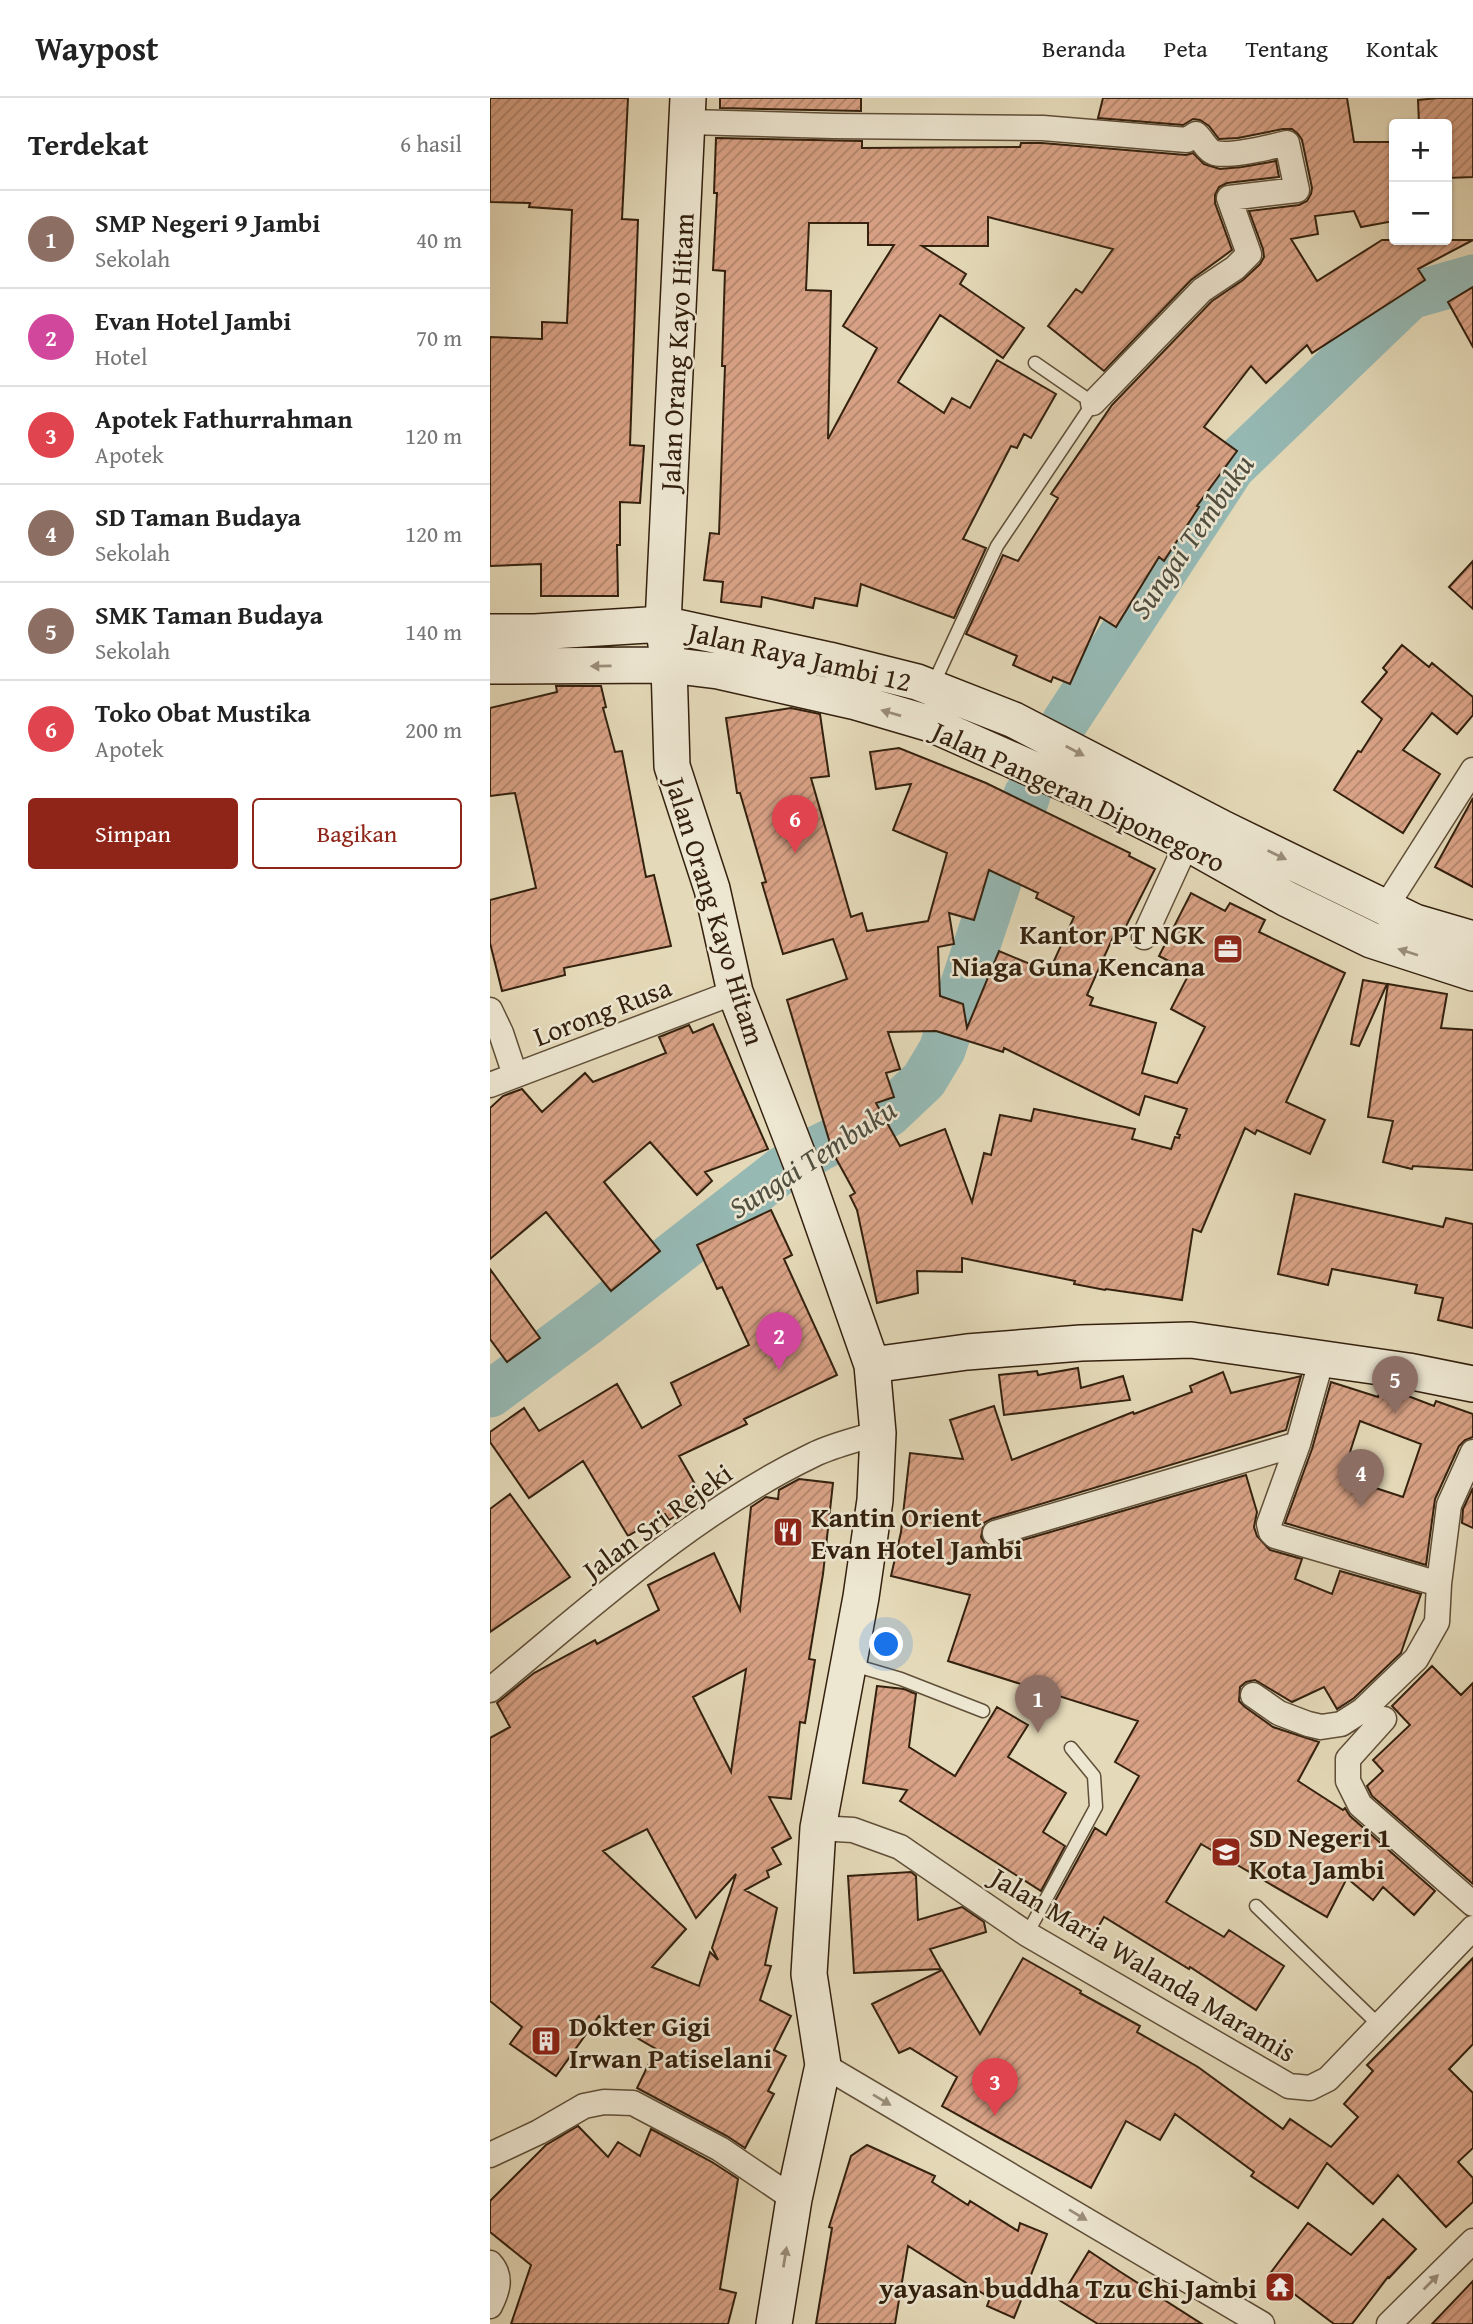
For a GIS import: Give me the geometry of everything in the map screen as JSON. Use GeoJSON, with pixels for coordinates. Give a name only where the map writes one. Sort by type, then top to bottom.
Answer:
{"type":"FeatureCollection","features":[{"type":"Feature","properties":{"kind":"main road","name":"Jalan Orang Kayo Hitam"},"geometry":{"type":"LineString","coordinates":[[688,110],[663,624],[669,665],[672,766],[712,889],[734,992],[798,1157],[872,1365],[878,1433],[875,1500],[849,1664],[818,1828],[809,1974],[823,2065],[794,2199],[774,2324]]}},
{"type":"Feature","properties":{"kind":"main road","name":"Jalan Raya Jambi 12"},"geometry":{"type":"LineString","coordinates":[[490,632],[663,624],[829,660],[932,687],[1014,719]]}},
{"type":"Feature","properties":{"kind":"main road","name":"Jalan Pangeran Diponegoro"},"geometry":{"type":"LineString","coordinates":[[490,666],[669,665],[718,671],[856,702],[930,724],[1006,755],[1187,843],[1287,899],[1371,940],[1473,973]]}},
{"type":"Feature","properties":{"kind":"main road","name":"Jalan Pangeran Diponegoro"},"geometry":{"type":"LineString","coordinates":[[1014,719],[1224,829],[1385,908],[1415,922],[1473,939]]}},
{"type":"Feature","properties":{"kind":"main road"},"geometry":{"type":"LineString","coordinates":[[872,1365],[967,1352],[1081,1343],[1191,1340],[1408,1371],[1473,1384]]}},
{"type":"Feature","properties":{"kind":"street"},"geometry":{"type":"LineString","coordinates":[[688,110],[1043,128],[1187,140],[1196,134],[1216,153],[1250,151],[1287,144],[1297,191],[1229,198],[1248,254],[1235,268],[1202,290],[1093,403]]}},
{"type":"Feature","properties":{"kind":"street"},"geometry":{"type":"LineString","coordinates":[[1385,908],[1473,771]]}},
{"type":"Feature","properties":{"kind":"street"},"geometry":{"type":"LineString","coordinates":[[1144,936],[1187,843]]}},
{"type":"Feature","properties":{"kind":"street","name":"Lorong Rusa"},"geometry":{"type":"LineString","coordinates":[[490,1085],[734,992]]}},
{"type":"Feature","properties":{"kind":"street"},"geometry":{"type":"LineString","coordinates":[[490,1010],[515,1075]]}},
{"type":"Feature","properties":{"kind":"street"},"geometry":{"type":"LineString","coordinates":[[1322,1358],[1298,1444],[1269,1524],[1271,1532],[1275,1536],[1439,1584]]}},
{"type":"Feature","properties":{"kind":"street","name":"Jalan Sri Rejeki"},"geometry":{"type":"LineString","coordinates":[[490,1690],[643,1563],[758,1484],[815,1454],[878,1433]]}},
{"type":"Feature","properties":{"kind":"street"},"geometry":{"type":"LineString","coordinates":[[995,1533],[1298,1444]]}},
{"type":"Feature","properties":{"kind":"street"},"geometry":{"type":"LineString","coordinates":[[1253,1695],[1279,1713],[1308,1724],[1321,1727],[1341,1724],[1363,1710],[1416,1658],[1437,1622],[1449,1505],[1473,1452]]}},
{"type":"Feature","properties":{"kind":"street"},"geometry":{"type":"LineString","coordinates":[[1384,1719],[1348,1759],[1348,1781],[1360,1805],[1473,1904]]}},
{"type":"Feature","properties":{"kind":"street","name":"Jalan Maria Walanda Maramis"},"geometry":{"type":"LineString","coordinates":[[818,1828],[853,1830],[900,1847],[1027,1934],[1289,2086],[1310,2088],[1328,2079],[1473,1928]]}},
{"type":"Feature","properties":{"kind":"street"},"geometry":{"type":"LineString","coordinates":[[823,2065],[1262,2324]]}},
{"type":"Feature","properties":{"kind":"street"},"geometry":{"type":"LineString","coordinates":[[490,2155],[539,2132],[584,2106],[604,2102],[633,2103],[720,2149],[794,2199]]}},
{"type":"Feature","properties":{"kind":"street"},"geometry":{"type":"LineString","coordinates":[[1389,2324],[1473,2241]]}},
{"type":"Feature","properties":{"kind":"street"},"geometry":{"type":"LineString","coordinates":[[490,2263],[495,2269],[499,2285],[490,2306]]}},
{"type":"Feature","properties":{"kind":"lane"},"geometry":{"type":"LineString","coordinates":[[932,687],[997,546],[1093,403],[1035,363]]}},
{"type":"Feature","properties":{"kind":"lane"},"geometry":{"type":"LineString","coordinates":[[849,1664],[901,1679],[983,1712]]}},
{"type":"Feature","properties":{"kind":"lane"},"geometry":{"type":"LineString","coordinates":[[1027,1934],[1097,1807],[1094,1776],[1072,1748]]}},
{"type":"Feature","properties":{"kind":"lane"},"geometry":{"type":"LineString","coordinates":[[1256,1906],[1379,2025]]}},
{"type":"Feature","properties":{"kind":"building"},"geometry":{"type":"Polygon","coordinates":[[[490,98],[628,98],[622,219],[638,220],[630,445],[644,446],[640,503],[620,502],[618,596],[541,596],[541,564],[490,566],[490,337],[542,339],[542,322],[567,323],[572,210],[529,207],[530,203],[490,202],[490,98]]]}},
{"type":"Feature","properties":{"kind":"building"},"geometry":{"type":"Polygon","coordinates":[[[720,98],[861,98],[861,111],[720,108],[720,98]]]}},
{"type":"Feature","properties":{"kind":"building"},"geometry":{"type":"Polygon","coordinates":[[[1103,98],[1347,98],[1354,142],[1389,142],[1389,222],[1361,227],[1354,211],[1315,216],[1318,234],[1291,239],[1317,281],[1382,240],[1389,240],[1389,245],[1452,245],[1452,240],[1473,240],[1418,269],[1425,280],[1312,353],[1307,345],[1266,383],[1251,366],[1204,427],[1237,451],[1197,506],[1199,507],[1164,561],[1159,557],[1116,627],[1100,617],[1070,684],[1053,677],[1051,682],[1013,665],[1017,656],[966,634],[1003,555],[1018,561],[1058,498],[1051,494],[1112,405],[1212,301],[1243,280],[1260,264],[1264,257],[1263,249],[1249,211],[1299,205],[1307,201],[1312,188],[1302,140],[1292,129],[1219,139],[1209,126],[1200,120],[1193,119],[1183,125],[1098,118],[1103,98]]]}},
{"type":"Feature","properties":{"kind":"building"},"geometry":{"type":"Polygon","coordinates":[[[1473,98],[1473,177],[1452,178],[1452,119],[1419,119],[1418,100],[1473,98]]]}},
{"type":"Feature","properties":{"kind":"building"},"geometry":{"type":"Polygon","coordinates":[[[716,138],[862,141],[862,148],[1020,147],[1021,143],[1042,143],[1186,155],[1193,153],[1204,164],[1220,169],[1276,161],[1279,177],[1227,183],[1219,187],[1215,203],[1232,250],[1191,280],[1104,371],[1048,326],[1076,289],[1082,293],[1113,249],[988,217],[988,246],[922,246],[966,274],[960,284],[1024,328],[1003,358],[940,315],[898,382],[944,413],[952,398],[970,408],[997,360],[1056,394],[1031,438],[1024,434],[1017,448],[1011,446],[963,539],[986,548],[954,618],[861,584],[857,606],[815,598],[813,608],[762,597],[761,607],[721,602],[723,582],[704,580],[710,533],[719,534],[725,366],[722,366],[725,271],[713,270],[717,193],[714,193],[716,138]],[[809,223],[806,290],[831,291],[828,439],[877,348],[843,326],[894,245],[868,245],[868,223],[809,223]]]}},
{"type":"Feature","properties":{"kind":"building"},"geometry":{"type":"Polygon","coordinates":[[[1473,287],[1473,347],[1448,302],[1473,287]]]}},
{"type":"Feature","properties":{"kind":"building"},"geometry":{"type":"Polygon","coordinates":[[[1473,561],[1473,609],[1449,587],[1473,561]]]}},
{"type":"Feature","properties":{"kind":"building"},"geometry":{"type":"Polygon","coordinates":[[[1402,645],[1429,667],[1432,663],[1473,697],[1473,715],[1457,734],[1432,713],[1403,750],[1440,774],[1403,833],[1334,790],[1382,719],[1362,702],[1387,672],[1383,668],[1402,645]]]}},
{"type":"Feature","properties":{"kind":"building"},"geometry":{"type":"Polygon","coordinates":[[[556,686],[601,686],[606,707],[603,708],[615,752],[622,751],[646,877],[654,875],[671,946],[564,968],[565,975],[502,991],[490,943],[490,900],[536,888],[515,793],[490,796],[490,708],[557,692],[556,686]]]}},
{"type":"Feature","properties":{"kind":"building"},"geometry":{"type":"Polygon","coordinates":[[[791,708],[820,714],[829,776],[811,778],[851,917],[862,913],[867,931],[928,921],[947,853],[893,830],[911,784],[876,789],[870,752],[899,748],[986,783],[1130,853],[1129,856],[1155,869],[1119,940],[1113,937],[1087,995],[1093,998],[1090,1005],[1156,1023],[1142,1073],[1177,1083],[1205,1027],[1171,1009],[1190,972],[1159,956],[1191,893],[1225,911],[1230,903],[1265,920],[1259,932],[1345,973],[1286,1102],[1325,1120],[1310,1154],[1257,1130],[1255,1134],[1245,1128],[1201,1232],[1193,1229],[1182,1300],[1105,1290],[1074,1284],[1075,1281],[962,1258],[962,1272],[917,1271],[918,1293],[877,1303],[857,1210],[850,1196],[855,1193],[833,1153],[787,1000],[847,979],[833,939],[783,954],[762,883],[766,882],[740,793],[737,793],[726,718],[791,708]],[[989,870],[974,920],[949,913],[954,944],[938,947],[940,996],[963,1004],[967,1028],[999,951],[1049,972],[1074,917],[1036,898],[1038,893],[989,870]],[[936,1031],[888,1032],[900,1069],[886,1073],[894,1097],[876,1103],[900,1146],[945,1129],[972,1202],[984,1153],[991,1155],[1000,1115],[1031,1121],[1034,1109],[1135,1129],[1132,1139],[1171,1149],[1175,1137],[1179,1138],[1180,1135],[1177,1134],[1187,1109],[1145,1096],[1139,1115],[1004,1048],[1003,1052],[936,1031]]]}},
{"type":"Feature","properties":{"kind":"building"},"geometry":{"type":"Polygon","coordinates":[[[1473,798],[1473,887],[1435,867],[1473,798]]]}},
{"type":"Feature","properties":{"kind":"building"},"geometry":{"type":"Polygon","coordinates":[[[1363,980],[1387,984],[1359,1046],[1351,1044],[1363,980]]]}},
{"type":"Feature","properties":{"kind":"building"},"geometry":{"type":"Polygon","coordinates":[[[1388,984],[1447,994],[1441,1028],[1473,1030],[1473,1170],[1413,1166],[1412,1169],[1383,1162],[1393,1121],[1368,1117],[1388,984]]]}},
{"type":"Feature","properties":{"kind":"building"},"geometry":{"type":"Polygon","coordinates":[[[713,1024],[768,1149],[705,1172],[712,1181],[697,1195],[650,1142],[604,1182],[660,1251],[611,1291],[546,1212],[490,1259],[490,1108],[503,1096],[522,1089],[542,1112],[585,1073],[593,1082],[666,1053],[659,1037],[689,1025],[693,1033],[713,1024]]]}},
{"type":"Feature","properties":{"kind":"building"},"geometry":{"type":"Polygon","coordinates":[[[1295,1194],[1443,1227],[1446,1218],[1473,1224],[1473,1328],[1438,1320],[1443,1298],[1415,1293],[1417,1285],[1332,1269],[1328,1285],[1278,1274],[1295,1194]]]}},
{"type":"Feature","properties":{"kind":"building"},"geometry":{"type":"Polygon","coordinates":[[[771,1210],[792,1255],[784,1259],[837,1375],[744,1419],[747,1424],[679,1456],[704,1500],[669,1520],[665,1514],[628,1536],[583,1461],[529,1498],[490,1442],[490,1432],[524,1408],[539,1431],[617,1384],[642,1428],[681,1405],[671,1383],[749,1345],[722,1287],[717,1289],[697,1245],[771,1210]]]}},
{"type":"Feature","properties":{"kind":"building"},"geometry":{"type":"Polygon","coordinates":[[[490,1269],[540,1338],[507,1362],[490,1339],[490,1269]]]}},
{"type":"Feature","properties":{"kind":"building"},"geometry":{"type":"Polygon","coordinates":[[[1078,1368],[1081,1388],[1123,1376],[1130,1400],[1004,1415],[999,1375],[1037,1371],[1038,1375],[1078,1368]]]}},
{"type":"Feature","properties":{"kind":"building"},"geometry":{"type":"Polygon","coordinates":[[[1223,1372],[1231,1393],[1301,1376],[1286,1430],[991,1519],[984,1523],[981,1537],[985,1544],[992,1548],[999,1547],[1246,1475],[1257,1512],[1254,1527],[1257,1536],[1270,1550],[1302,1559],[1295,1579],[1332,1594],[1340,1571],[1421,1594],[1401,1653],[1354,1698],[1337,1709],[1324,1687],[1292,1702],[1255,1680],[1240,1687],[1239,1701],[1273,1727],[1319,1742],[1298,1781],[1343,1810],[1345,1808],[1350,1816],[1435,1891],[1414,1915],[1383,1887],[1373,1900],[1347,1878],[1327,1917],[1201,1844],[1166,1902],[1224,1937],[1229,1930],[1284,1966],[1256,2010],[1190,1967],[1189,1969],[1104,1917],[1094,1934],[1055,1910],[1049,1912],[1095,1828],[1106,1835],[1139,1776],[1115,1762],[1138,1721],[948,1661],[970,1595],[891,1576],[901,1532],[910,1453],[963,1459],[950,1420],[994,1406],[1012,1460],[1133,1412],[1134,1414],[1192,1392],[1190,1386],[1223,1372]]]}},
{"type":"Feature","properties":{"kind":"building"},"geometry":{"type":"Polygon","coordinates":[[[1331,1382],[1378,1397],[1381,1387],[1387,1388],[1434,1406],[1436,1401],[1473,1414],[1473,1437],[1459,1446],[1435,1499],[1426,1565],[1285,1523],[1312,1449],[1331,1382]],[[1360,1421],[1342,1477],[1403,1497],[1421,1444],[1360,1421]]]}},
{"type":"Feature","properties":{"kind":"building"},"geometry":{"type":"Polygon","coordinates":[[[799,1479],[833,1483],[823,1574],[809,1659],[815,1660],[805,1723],[800,1722],[791,1799],[769,1797],[791,1838],[772,1848],[781,1864],[767,1871],[769,1877],[745,1890],[777,1908],[765,1965],[771,1966],[760,2000],[791,2016],[774,2050],[786,2056],[768,2091],[774,2094],[745,2148],[637,2088],[656,2049],[599,2016],[556,2076],[510,2044],[522,2027],[490,2001],[490,1738],[510,1727],[497,1703],[534,1673],[595,1640],[597,1644],[659,1610],[648,1585],[714,1553],[740,1610],[751,1507],[766,1497],[778,1499],[779,1490],[799,1479]],[[746,1669],[693,1697],[731,1772],[746,1669]],[[647,1829],[603,1851],[686,1929],[652,1967],[699,1986],[710,1952],[718,1960],[712,1948],[736,1874],[696,1918],[647,1829]]]}},
{"type":"Feature","properties":{"kind":"building"},"geometry":{"type":"Polygon","coordinates":[[[1473,1488],[1473,1528],[1462,1523],[1463,1509],[1473,1488]]]}},
{"type":"Feature","properties":{"kind":"building"},"geometry":{"type":"Polygon","coordinates":[[[510,1494],[570,1577],[490,1632],[490,1509],[510,1494]]]}},
{"type":"Feature","properties":{"kind":"building"},"geometry":{"type":"Polygon","coordinates":[[[1432,1666],[1461,1695],[1473,1683],[1473,1884],[1372,1796],[1367,1786],[1383,1771],[1373,1760],[1410,1725],[1392,1706],[1432,1666]]]}},
{"type":"Feature","properties":{"kind":"building"},"geometry":{"type":"Polygon","coordinates":[[[877,1686],[904,1689],[916,1694],[909,1747],[955,1776],[997,1707],[1028,1725],[1008,1757],[1066,1793],[1043,1832],[1065,1846],[1041,1891],[900,1801],[907,1790],[863,1783],[877,1686]]]}},
{"type":"Feature","properties":{"kind":"building"},"geometry":{"type":"Polygon","coordinates":[[[911,1872],[916,1876],[918,1920],[962,1907],[984,1922],[986,1932],[930,1949],[941,1969],[854,1973],[848,1876],[911,1872]]]}},
{"type":"Feature","properties":{"kind":"building"},"geometry":{"type":"Polygon","coordinates":[[[1023,1958],[1140,2026],[1137,2032],[1198,2067],[1283,2129],[1290,2119],[1331,2147],[1358,2117],[1344,2104],[1373,2071],[1367,2065],[1473,1958],[1473,2044],[1449,2069],[1473,2093],[1473,2148],[1458,2162],[1473,2178],[1473,2202],[1446,2227],[1398,2175],[1373,2204],[1327,2163],[1298,2208],[1251,2176],[1254,2172],[1175,2114],[1160,2140],[1126,2121],[1091,2188],[942,2106],[957,2077],[910,2048],[899,2053],[872,2004],[942,1970],[980,2034],[1023,1958]]]}},
{"type":"Feature","properties":{"kind":"building"},"geometry":{"type":"Polygon","coordinates":[[[578,2126],[608,2157],[618,2142],[640,2156],[651,2129],[738,2179],[720,2289],[736,2293],[728,2324],[511,2324],[531,2265],[490,2232],[490,2201],[546,2145],[578,2126]]]}},
{"type":"Feature","properties":{"kind":"building"},"geometry":{"type":"Polygon","coordinates":[[[867,2145],[935,2176],[932,2182],[968,2205],[970,2201],[1018,2231],[1020,2223],[1047,2234],[1014,2318],[987,2306],[990,2298],[908,2246],[895,2324],[816,2324],[832,2228],[829,2227],[851,2156],[867,2145]]]}},
{"type":"Feature","properties":{"kind":"building"},"geometry":{"type":"Polygon","coordinates":[[[1383,2219],[1416,2249],[1388,2277],[1352,2324],[1334,2324],[1269,2275],[1308,2223],[1351,2255],[1383,2219]]]}},
{"type":"Feature","properties":{"kind":"building"},"geometry":{"type":"Polygon","coordinates":[[[1089,2251],[1202,2324],[1098,2324],[1059,2300],[1089,2251]]]}},
{"type":"Feature","properties":{"kind":"building"},"geometry":{"type":"Polygon","coordinates":[[[1473,2281],[1473,2324],[1432,2324],[1473,2281]]]}},
{"type":"Feature","properties":{"kind":"waterway","name":"Sungai Tembuku"},"geometry":{"type":"LineString","coordinates":[[1065,722],[1232,467],[1410,296],[1473,278]]}},
{"type":"Feature","properties":{"kind":"waterway","name":"Sungai Tembuku"},"geometry":{"type":"LineString","coordinates":[[490,1394],[590,1320],[782,1170],[819,1148],[888,1114],[924,1080],[942,1050],[1027,795]]}},
{"type":"Feature","properties":{"kind":"place","name":"Toko Obat Mustika"},"geometry":{"type":"Point","coordinates":[795,853]}},
{"type":"Feature","properties":{"kind":"place","name":"Kantor PT NGK Niaga Guna Kencana"},"geometry":{"type":"Point","coordinates":[1228,949]}},
{"type":"Feature","properties":{"kind":"place","name":"Evan Hotel Jambi"},"geometry":{"type":"Point","coordinates":[779,1370]}},
{"type":"Feature","properties":{"kind":"place","name":"SMK Taman Budaya"},"geometry":{"type":"Point","coordinates":[1395,1414]}},
{"type":"Feature","properties":{"kind":"place","name":"SD Taman Budaya"},"geometry":{"type":"Point","coordinates":[1361,1507]}},
{"type":"Feature","properties":{"kind":"place","name":"Kantin Orient Evan Hotel Jambi"},"geometry":{"type":"Point","coordinates":[788,1532]}},
{"type":"Feature","properties":{"kind":"place","name":"SMP Negeri 9 Jambi"},"geometry":{"type":"Point","coordinates":[1038,1733]}},
{"type":"Feature","properties":{"kind":"place","name":"SD Negeri 1 Kota Jambi"},"geometry":{"type":"Point","coordinates":[1226,1852]}},
{"type":"Feature","properties":{"kind":"place","name":"Dokter Gigi Irwan Patiselani"},"geometry":{"type":"Point","coordinates":[546,2041]}},
{"type":"Feature","properties":{"kind":"place","name":"Apotek Fathurrahman"},"geometry":{"type":"Point","coordinates":[995,2116]}},
{"type":"Feature","properties":{"kind":"place","name":"yayasan buddha Tzu Chi Jambi"},"geometry":{"type":"Point","coordinates":[1280,2287]}}]}
